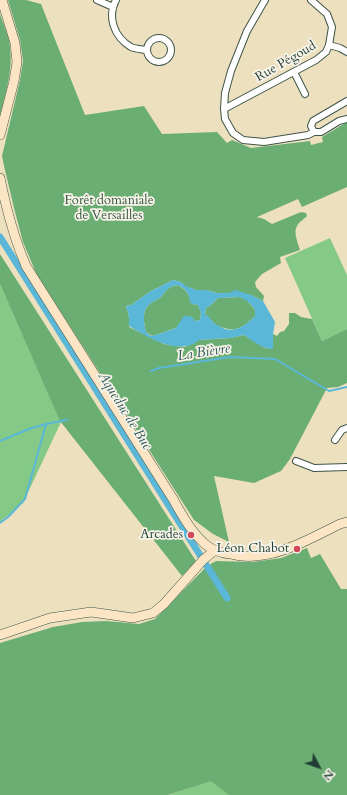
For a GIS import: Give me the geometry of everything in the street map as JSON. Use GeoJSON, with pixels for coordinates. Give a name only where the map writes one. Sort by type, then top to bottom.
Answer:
{"type":"FeatureCollection","features":[{"type":"Feature","properties":{"kind":"main road"},"geometry":{"type":"LineString","coordinates":[[0,135],[14,81],[17,62],[15,43],[2,0]]}},
{"type":"Feature","properties":{"kind":"main road"},"geometry":{"type":"LineString","coordinates":[[0,178],[12,227],[26,266],[198,537],[215,550],[240,556],[254,556],[291,548],[347,522]]}},
{"type":"Feature","properties":{"kind":"main road"},"geometry":{"type":"LineString","coordinates":[[0,635],[50,618],[91,612],[133,618],[154,613],[164,604],[203,560],[215,550]]}},
{"type":"Feature","properties":{"kind":"street"},"geometry":{"type":"LineString","coordinates":[[97,0],[113,6]]}},
{"type":"Feature","properties":{"kind":"street"},"geometry":{"type":"LineString","coordinates":[[116,0],[113,6],[112,21],[118,36],[132,47],[146,50]]}},
{"type":"Feature","properties":{"kind":"street"},"geometry":{"type":"LineString","coordinates":[[265,0],[247,31],[231,71],[225,93],[224,119],[233,133],[243,140],[264,142],[308,135],[314,132],[321,132],[339,121],[347,119]]}},
{"type":"Feature","properties":{"kind":"street","name":"Rue Pégoud"},"geometry":{"type":"LineString","coordinates":[[224,109],[316,60],[326,52],[329,45],[332,28],[327,14],[311,0]]}},
{"type":"Feature","properties":{"kind":"street"},"geometry":{"type":"LineString","coordinates":[[159,38],[166,40],[169,43],[171,51],[168,58],[164,61],[156,62],[149,58],[146,50],[149,43],[159,38]]}},
{"type":"Feature","properties":{"kind":"street"},"geometry":{"type":"LineString","coordinates":[[329,45],[347,52]]}},
{"type":"Feature","properties":{"kind":"street"},"geometry":{"type":"LineString","coordinates":[[294,72],[305,94]]}},
{"type":"Feature","properties":{"kind":"street"},"geometry":{"type":"LineString","coordinates":[[314,132],[311,126],[313,121],[347,101]]}},
{"type":"Feature","properties":{"kind":"street"},"geometry":{"type":"LineString","coordinates":[[335,440],[342,430],[347,428]]}},
{"type":"Feature","properties":{"kind":"street"},"geometry":{"type":"LineString","coordinates":[[296,461],[314,468],[347,467]]}},
{"type":"Feature","properties":{"kind":"green space","name":"Forêt domaniale de Versailles"},"geometry":{"type":"Polygon","coordinates":[[[8,0],[26,0],[41,4],[85,115],[144,106],[162,134],[217,132],[227,143],[232,140],[251,148],[310,141],[311,145],[323,142],[322,137],[347,122],[347,187],[302,207],[298,199],[257,217],[272,224],[301,212],[306,213],[307,216],[296,228],[296,238],[300,250],[280,257],[281,263],[262,274],[255,282],[256,287],[264,296],[263,301],[251,295],[196,290],[185,286],[181,282],[173,280],[151,291],[131,305],[126,306],[129,317],[129,327],[164,344],[185,347],[199,340],[230,338],[244,335],[265,348],[273,349],[273,334],[277,336],[280,332],[284,331],[289,324],[289,313],[295,313],[301,317],[312,319],[322,341],[347,329],[347,383],[338,387],[327,388],[290,459],[281,471],[254,483],[214,476],[229,542],[213,534],[194,520],[36,273],[23,242],[2,156],[23,61],[20,40],[8,0]]]}},
{"type":"Feature","properties":{"kind":"green space"},"geometry":{"type":"Polygon","coordinates":[[[0,14],[10,47],[11,64],[0,115],[0,14]]]}},
{"type":"Feature","properties":{"kind":"green space"},"geometry":{"type":"Polygon","coordinates":[[[330,238],[347,275],[347,329],[322,341],[285,258],[330,238]]]}},
{"type":"Feature","properties":{"kind":"green space"},"geometry":{"type":"Polygon","coordinates":[[[0,254],[196,561],[182,576],[60,421],[0,284],[0,254]]]}},
{"type":"Feature","properties":{"kind":"green space"},"geometry":{"type":"Polygon","coordinates":[[[0,284],[61,422],[23,503],[0,522],[0,284]]]}},
{"type":"Feature","properties":{"kind":"green space"},"geometry":{"type":"Polygon","coordinates":[[[178,285],[187,293],[192,304],[198,305],[201,313],[200,320],[152,336],[146,332],[144,313],[146,309],[151,303],[160,298],[169,288],[178,285]]]}},
{"type":"Feature","properties":{"kind":"green space"},"geometry":{"type":"Polygon","coordinates":[[[240,297],[247,300],[255,310],[255,316],[241,327],[237,329],[229,329],[220,327],[205,315],[206,308],[218,298],[240,297]]]}},
{"type":"Feature","properties":{"kind":"green space"},"geometry":{"type":"Polygon","coordinates":[[[307,548],[311,558],[320,554],[341,589],[347,589],[347,795],[229,795],[211,781],[168,795],[0,795],[0,643],[53,627],[82,622],[106,621],[139,624],[155,619],[207,566],[216,561],[253,562],[281,558],[307,548]]]}},
{"type":"Feature","properties":{"kind":"green space"},"geometry":{"type":"Polygon","coordinates":[[[212,780],[230,795],[169,795],[212,780]]]}},
{"type":"Feature","properties":{"kind":"water"},"geometry":{"type":"Polygon","coordinates":[[[173,280],[181,282],[196,290],[229,293],[235,290],[251,295],[263,301],[275,322],[273,349],[262,346],[244,335],[230,338],[199,340],[191,345],[183,347],[164,344],[154,340],[129,326],[129,317],[126,306],[131,305],[151,291],[173,280]],[[178,285],[169,288],[160,298],[151,303],[146,309],[144,313],[145,328],[146,332],[151,336],[176,328],[184,316],[191,317],[195,321],[200,320],[201,313],[198,305],[190,302],[187,292],[178,285]],[[240,297],[218,298],[206,308],[205,315],[215,324],[225,329],[230,330],[242,327],[255,316],[255,310],[249,302],[240,297]]]}},
{"type":"Feature","properties":{"kind":"waterway","name":"Aqueduc de Buc"},"geometry":{"type":"LineString","coordinates":[[0,237],[227,598]]}},
{"type":"Feature","properties":{"kind":"waterway","name":"La Bièvre"},"geometry":{"type":"LineString","coordinates":[[151,371],[159,368],[230,357],[275,359],[329,391],[347,387]]}},
{"type":"Feature","properties":{"kind":"waterway","name":"La Bièvre"},"geometry":{"type":"LineString","coordinates":[[0,441],[29,429],[67,420]]}},
{"type":"Feature","properties":{"kind":"waterway","name":"La Bièvre"},"geometry":{"type":"LineString","coordinates":[[0,523],[8,517],[25,499],[46,424]]}},
{"type":"Feature","properties":{"kind":"place","name":"Arcades"},"geometry":{"type":"Point","coordinates":[191,535]}},
{"type":"Feature","properties":{"kind":"place","name":"Léon Chabot"},"geometry":{"type":"Point","coordinates":[297,549]}}]}
